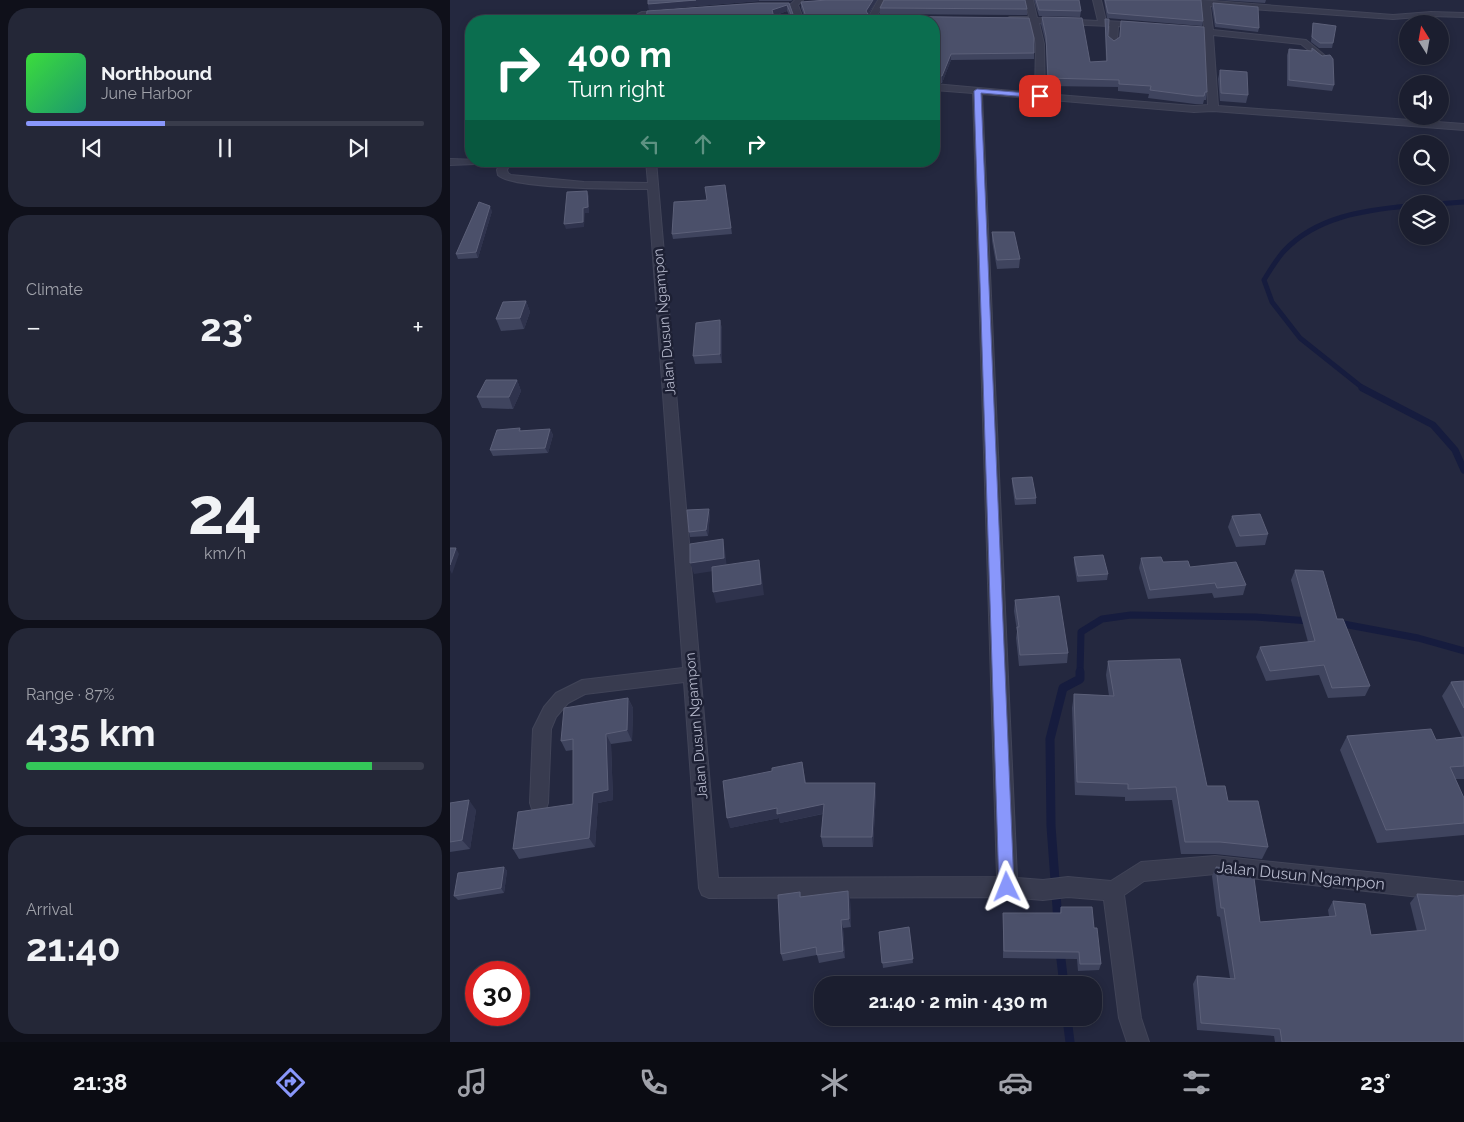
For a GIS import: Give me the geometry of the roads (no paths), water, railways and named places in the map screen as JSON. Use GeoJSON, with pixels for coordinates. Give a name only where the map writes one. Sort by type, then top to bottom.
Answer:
{"type":"FeatureCollection","features":[{"type":"Feature","properties":{"kind":"street"},"geometry":{"type":"LineString","coordinates":[[874,15],[882,0]]}},
{"type":"Feature","properties":{"kind":"street"},"geometry":{"type":"LineString","coordinates":[[1029,0],[1040,44],[1040,96]]}},
{"type":"Feature","properties":{"kind":"street"},"geometry":{"type":"LineString","coordinates":[[1097,0],[1102,22]]}},
{"type":"Feature","properties":{"kind":"street"},"geometry":{"type":"LineString","coordinates":[[1213,108],[1209,31],[1205,1],[1393,17],[1431,14],[1464,15]]}},
{"type":"Feature","properties":{"kind":"street"},"geometry":{"type":"LineString","coordinates":[[793,3],[798,15]]}},
{"type":"Feature","properties":{"kind":"street"},"geometry":{"type":"LineString","coordinates":[[642,14],[676,12]]}},
{"type":"Feature","properties":{"kind":"street"},"geometry":{"type":"LineString","coordinates":[[1000,19],[1102,22],[1152,26]]}},
{"type":"Feature","properties":{"kind":"street"},"geometry":{"type":"LineString","coordinates":[[1113,44],[1114,23]]}},
{"type":"Feature","properties":{"kind":"street"},"geometry":{"type":"LineString","coordinates":[[1171,28],[1303,42],[1325,59]]}},
{"type":"Feature","properties":{"kind":"street"},"geometry":{"type":"LineString","coordinates":[[940,88],[1194,109],[1213,108],[1464,127]]}},
{"type":"Feature","properties":{"kind":"street"},"geometry":{"type":"LineString","coordinates":[[977,91],[1007,887]]}},
{"type":"Feature","properties":{"kind":"street"},"geometry":{"type":"LineString","coordinates":[[450,162],[465,162]]}},
{"type":"Feature","properties":{"kind":"street"},"geometry":{"type":"LineString","coordinates":[[503,167],[503,175],[509,178],[584,185],[653,186]]}},
{"type":"Feature","properties":{"kind":"street","name":"Jalan Dusun Ngampon"},"geometry":{"type":"LineString","coordinates":[[651,167],[710,888],[1007,887],[1043,890],[1068,887],[1113,891],[1141,872],[1215,866],[1464,892]]}},
{"type":"Feature","properties":{"kind":"street"},"geometry":{"type":"LineString","coordinates":[[539,803],[542,729],[550,712],[562,698],[582,687],[692,674]]}},
{"type":"Feature","properties":{"kind":"street"},"geometry":{"type":"LineString","coordinates":[[1113,891],[1130,1018],[1138,1042]]}},
{"type":"Feature","properties":{"kind":"waterway"},"geometry":{"type":"LineString","coordinates":[[1449,203],[1464,202]]}},
{"type":"Feature","properties":{"kind":"waterway"},"geometry":{"type":"LineString","coordinates":[[1364,389],[1300,338],[1272,302],[1264,280],[1284,251],[1311,230],[1341,217],[1399,207]]}},
{"type":"Feature","properties":{"kind":"waterway"},"geometry":{"type":"LineString","coordinates":[[1362,388],[1433,425],[1455,450],[1464,470]]}},
{"type":"Feature","properties":{"kind":"waterway"},"geometry":{"type":"LineString","coordinates":[[1080,674],[1081,632],[1102,619],[1131,615],[1256,617],[1309,621]]}},
{"type":"Feature","properties":{"kind":"waterway"},"geometry":{"type":"LineString","coordinates":[[1338,623],[1418,638],[1464,651]]}},
{"type":"Feature","properties":{"kind":"waterway"},"geometry":{"type":"LineString","coordinates":[[1058,921],[1051,826],[1050,739],[1063,688],[1080,679],[1080,674]]}},
{"type":"Feature","properties":{"kind":"waterway"},"geometry":{"type":"LineString","coordinates":[[1060,951],[1063,976]]}},
{"type":"Feature","properties":{"kind":"waterway"},"geometry":{"type":"LineString","coordinates":[[1068,1026],[1070,1042]]}}]}
